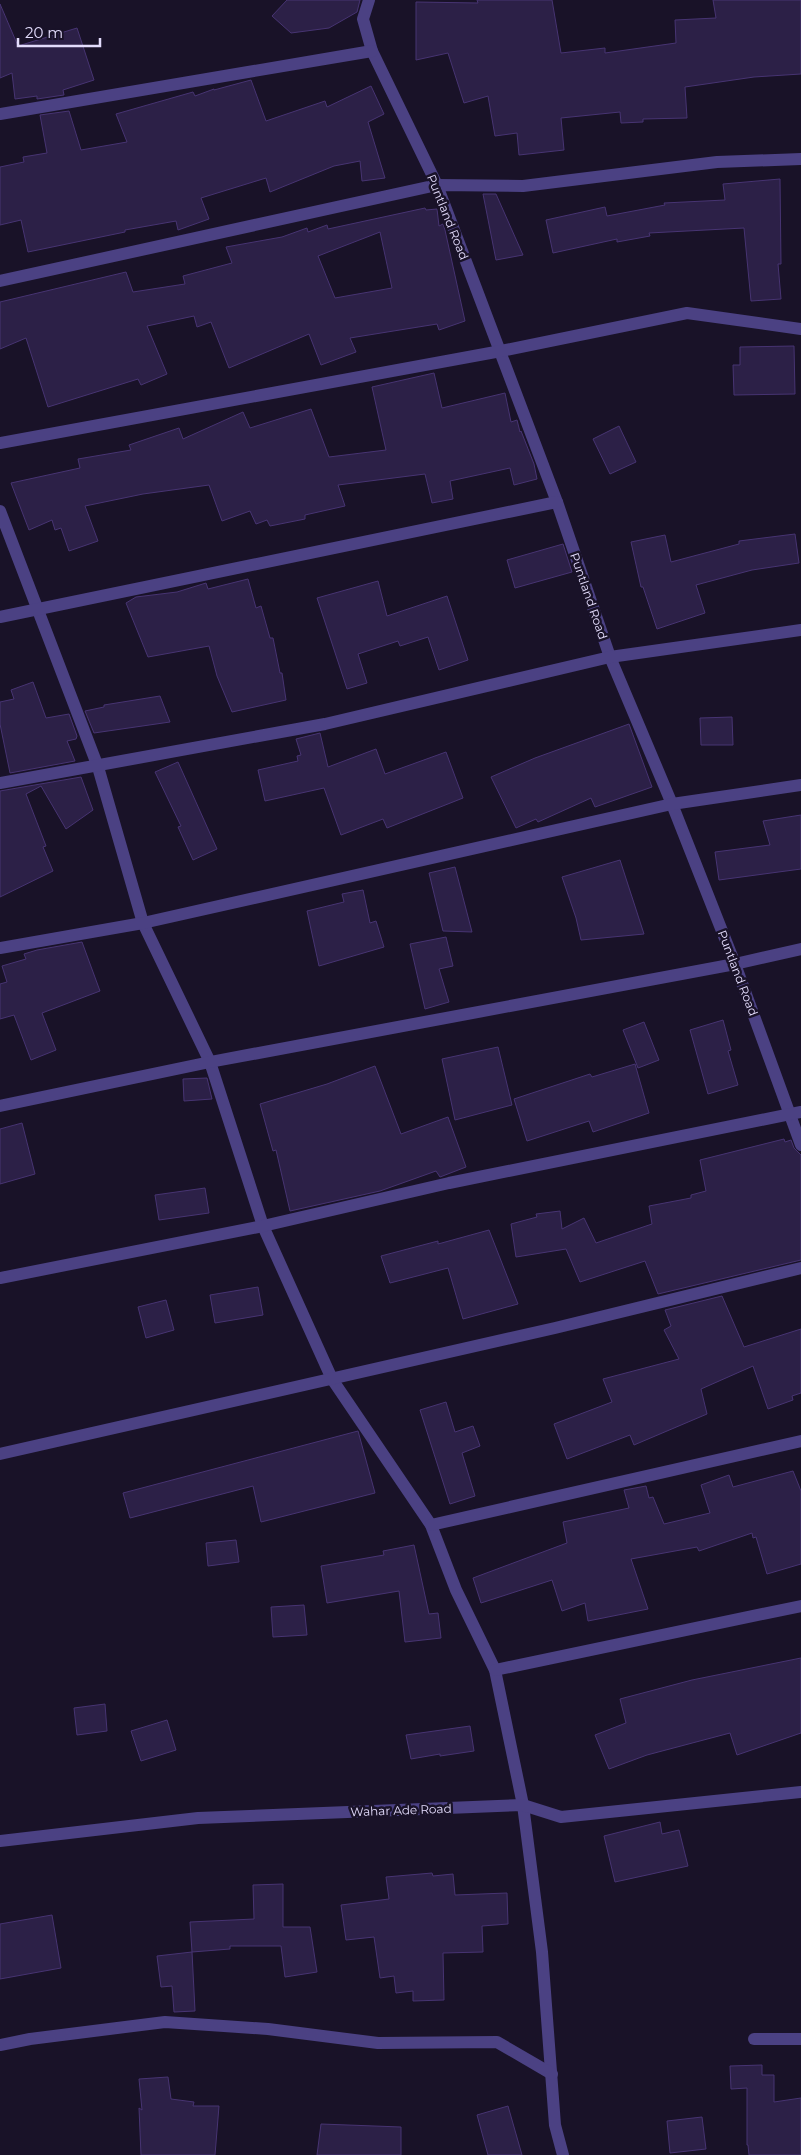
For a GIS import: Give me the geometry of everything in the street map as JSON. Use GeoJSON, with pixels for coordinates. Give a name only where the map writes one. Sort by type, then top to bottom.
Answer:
{"type":"FeatureCollection","features":[{"type":"Feature","properties":{"kind":"street","name":"Puntland Road"},"geometry":{"type":"LineString","coordinates":[[369,0],[363,19],[372,51],[437,185],[557,502],[610,657],[672,804],[795,1113],[801,1145]]}},
{"type":"Feature","properties":{"kind":"street"},"geometry":{"type":"LineString","coordinates":[[0,114],[372,51]]}},
{"type":"Feature","properties":{"kind":"street"},"geometry":{"type":"LineString","coordinates":[[0,281],[437,185],[523,186],[717,162],[801,159]]}},
{"type":"Feature","properties":{"kind":"street"},"geometry":{"type":"LineString","coordinates":[[0,443],[501,351],[687,313],[801,328]]}},
{"type":"Feature","properties":{"kind":"street"},"geometry":{"type":"LineString","coordinates":[[0,617],[557,502]]}},
{"type":"Feature","properties":{"kind":"street"},"geometry":{"type":"LineString","coordinates":[[0,511],[36,610],[98,767],[143,924],[210,1062],[263,1226],[332,1379],[430,1525],[456,1590],[495,1670],[522,1805],[542,1952],[556,2125],[563,2155]]}},
{"type":"Feature","properties":{"kind":"street"},"geometry":{"type":"LineString","coordinates":[[0,784],[325,724],[610,657],[801,630]]}},
{"type":"Feature","properties":{"kind":"street"},"geometry":{"type":"LineString","coordinates":[[0,948],[143,924],[672,804],[801,785]]}},
{"type":"Feature","properties":{"kind":"street"},"geometry":{"type":"LineString","coordinates":[[0,1106],[210,1062],[735,964],[801,949]]}},
{"type":"Feature","properties":{"kind":"street"},"geometry":{"type":"LineString","coordinates":[[0,1278],[263,1226],[449,1183],[795,1113]]}},
{"type":"Feature","properties":{"kind":"street"},"geometry":{"type":"LineString","coordinates":[[0,1454],[555,1328],[801,1268]]}},
{"type":"Feature","properties":{"kind":"street"},"geometry":{"type":"LineString","coordinates":[[430,1525],[801,1440]]}},
{"type":"Feature","properties":{"kind":"street"},"geometry":{"type":"LineString","coordinates":[[495,1670],[801,1606]]}},
{"type":"Feature","properties":{"kind":"street","name":"Wahar Ade Road"},"geometry":{"type":"LineString","coordinates":[[0,1841],[198,1818],[522,1805],[561,1817],[801,1792]]}},
{"type":"Feature","properties":{"kind":"street"},"geometry":{"type":"LineString","coordinates":[[0,2045],[30,2039],[165,2022],[268,2029],[378,2043],[497,2042],[552,2074]]}},
{"type":"Feature","properties":{"kind":"street"},"geometry":{"type":"LineString","coordinates":[[754,2039],[801,2039]]}},
{"type":"Feature","properties":{"kind":"building"},"geometry":{"type":"Polygon","coordinates":[[[287,0],[360,0],[357,12],[329,28],[291,33],[272,16],[287,0]]]}},
{"type":"Feature","properties":{"kind":"building"},"geometry":{"type":"Polygon","coordinates":[[[477,0],[552,0],[561,53],[605,48],[605,53],[676,43],[675,20],[716,18],[713,0],[801,0],[801,74],[754,77],[685,87],[687,118],[643,119],[643,122],[621,123],[620,112],[561,118],[564,150],[519,155],[517,133],[495,136],[488,96],[464,103],[448,53],[416,60],[416,2],[478,3],[477,0]]]}},
{"type":"Feature","properties":{"kind":"building"},"geometry":{"type":"Polygon","coordinates":[[[0,4],[18,46],[77,28],[94,80],[63,90],[64,95],[37,99],[37,96],[15,99],[12,73],[0,78],[0,4]]]}},
{"type":"Feature","properties":{"kind":"building"},"geometry":{"type":"Polygon","coordinates":[[[251,80],[266,121],[325,101],[327,107],[371,86],[384,114],[368,122],[385,178],[362,181],[360,161],[334,166],[270,192],[266,178],[201,198],[209,219],[178,230],[176,221],[125,230],[125,232],[28,252],[21,220],[0,225],[0,167],[24,162],[23,157],[47,153],[40,115],[69,111],[81,150],[127,142],[116,114],[193,92],[195,96],[214,89],[251,80]]]}},
{"type":"Feature","properties":{"kind":"building"},"geometry":{"type":"Polygon","coordinates":[[[780,179],[781,264],[778,264],[781,299],[751,301],[744,228],[649,233],[650,236],[617,242],[617,239],[553,253],[546,220],[605,207],[607,216],[665,205],[664,203],[725,200],[723,184],[780,179]]]}},
{"type":"Feature","properties":{"kind":"building"},"geometry":{"type":"Polygon","coordinates":[[[483,194],[496,194],[523,255],[496,260],[483,194]]]}},
{"type":"Feature","properties":{"kind":"building"},"geometry":{"type":"Polygon","coordinates":[[[425,208],[426,210],[437,209],[439,226],[443,224],[445,230],[465,321],[439,330],[437,324],[350,338],[356,352],[321,365],[309,334],[229,368],[211,322],[197,327],[194,316],[147,326],[167,374],[141,385],[138,379],[48,407],[26,338],[0,349],[0,302],[126,272],[133,292],[185,284],[183,276],[232,263],[226,247],[282,237],[307,228],[308,232],[327,225],[328,229],[425,208]],[[380,232],[318,256],[335,298],[392,288],[380,232]]]}},
{"type":"Feature","properties":{"kind":"building"},"geometry":{"type":"Polygon","coordinates":[[[794,346],[795,394],[734,395],[733,365],[740,365],[740,347],[794,346]]]}},
{"type":"Feature","properties":{"kind":"building"},"geometry":{"type":"Polygon","coordinates":[[[434,373],[442,408],[505,393],[511,422],[517,420],[520,432],[534,464],[537,479],[514,485],[510,468],[450,481],[453,499],[432,503],[425,474],[338,485],[345,506],[305,515],[305,519],[270,526],[267,520],[256,524],[250,511],[222,521],[209,485],[143,494],[85,506],[98,541],[69,551],[61,528],[55,530],[52,520],[29,530],[11,483],[80,468],[78,459],[131,450],[129,445],[179,428],[183,439],[243,412],[250,428],[311,409],[329,457],[386,450],[372,387],[434,373]]]}},
{"type":"Feature","properties":{"kind":"building"},"geometry":{"type":"Polygon","coordinates":[[[619,426],[636,462],[610,474],[593,439],[619,426]]]}},
{"type":"Feature","properties":{"kind":"building"},"geometry":{"type":"Polygon","coordinates":[[[795,534],[799,563],[752,570],[696,585],[705,613],[657,629],[643,587],[641,587],[631,542],[665,535],[671,562],[739,544],[739,541],[795,534]]]}},
{"type":"Feature","properties":{"kind":"building"},"geometry":{"type":"Polygon","coordinates":[[[563,544],[572,572],[515,588],[507,560],[563,544]]]}},
{"type":"Feature","properties":{"kind":"building"},"geometry":{"type":"Polygon","coordinates":[[[248,579],[256,608],[261,606],[270,638],[273,638],[280,673],[282,673],[286,700],[232,712],[217,676],[209,646],[148,657],[126,603],[136,597],[177,592],[206,583],[208,589],[248,579]]]}},
{"type":"Feature","properties":{"kind":"building"},"geometry":{"type":"Polygon","coordinates":[[[378,581],[387,616],[447,596],[468,660],[439,670],[428,637],[400,646],[398,641],[358,654],[367,683],[347,689],[317,598],[378,581]]]}},
{"type":"Feature","properties":{"kind":"building"},"geometry":{"type":"Polygon","coordinates":[[[33,682],[46,718],[69,714],[77,736],[76,739],[67,741],[75,761],[10,773],[0,724],[0,702],[14,699],[11,690],[33,682]]]}},
{"type":"Feature","properties":{"kind":"building"},"geometry":{"type":"Polygon","coordinates":[[[160,696],[170,722],[94,733],[85,711],[104,707],[104,705],[160,696]]]}},
{"type":"Feature","properties":{"kind":"building"},"geometry":{"type":"Polygon","coordinates":[[[732,717],[733,745],[701,745],[700,718],[732,717]]]}},
{"type":"Feature","properties":{"kind":"building"},"geometry":{"type":"Polygon","coordinates":[[[629,724],[652,787],[595,807],[591,798],[538,822],[536,819],[516,828],[491,777],[535,758],[629,724]]]}},
{"type":"Feature","properties":{"kind":"building"},"geometry":{"type":"Polygon","coordinates":[[[320,733],[328,767],[376,749],[385,774],[446,752],[463,798],[387,828],[383,819],[341,835],[324,788],[265,801],[258,770],[298,761],[297,756],[301,755],[296,739],[320,733]]]}},
{"type":"Feature","properties":{"kind":"building"},"geometry":{"type":"Polygon","coordinates":[[[178,762],[217,849],[193,860],[178,827],[181,826],[155,772],[178,762]]]}},
{"type":"Feature","properties":{"kind":"building"},"geometry":{"type":"Polygon","coordinates":[[[81,777],[93,810],[66,829],[41,786],[26,794],[46,846],[43,847],[53,871],[0,897],[0,791],[81,777]]]}},
{"type":"Feature","properties":{"kind":"building"},"geometry":{"type":"Polygon","coordinates":[[[801,815],[801,869],[719,880],[715,852],[770,845],[763,821],[801,815]]]}},
{"type":"Feature","properties":{"kind":"building"},"geometry":{"type":"Polygon","coordinates":[[[620,860],[644,934],[581,940],[576,918],[562,877],[620,860]]]}},
{"type":"Feature","properties":{"kind":"building"},"geometry":{"type":"Polygon","coordinates":[[[455,867],[472,932],[443,931],[429,873],[455,867]]]}},
{"type":"Feature","properties":{"kind":"building"},"geometry":{"type":"Polygon","coordinates":[[[363,890],[370,923],[376,921],[384,947],[319,966],[307,911],[344,902],[342,894],[363,890]]]}},
{"type":"Feature","properties":{"kind":"building"},"geometry":{"type":"Polygon","coordinates":[[[446,937],[453,966],[439,969],[449,1002],[425,1009],[410,944],[446,937]]]}},
{"type":"Feature","properties":{"kind":"building"},"geometry":{"type":"Polygon","coordinates":[[[82,942],[100,991],[42,1013],[56,1050],[31,1060],[14,1015],[0,1019],[0,984],[7,982],[2,966],[26,959],[24,954],[37,950],[82,942]]]}},
{"type":"Feature","properties":{"kind":"building"},"geometry":{"type":"Polygon","coordinates":[[[723,1020],[731,1050],[728,1051],[738,1085],[708,1094],[690,1030],[723,1020]]]}},
{"type":"Feature","properties":{"kind":"building"},"geometry":{"type":"Polygon","coordinates":[[[644,1022],[659,1060],[638,1068],[623,1030],[644,1022]]]}},
{"type":"Feature","properties":{"kind":"building"},"geometry":{"type":"Polygon","coordinates":[[[498,1047],[512,1105],[455,1120],[442,1059],[498,1047]]]}},
{"type":"Feature","properties":{"kind":"building"},"geometry":{"type":"Polygon","coordinates":[[[635,1064],[649,1113],[593,1132],[589,1121],[527,1141],[514,1099],[590,1074],[592,1077],[635,1064]]]}},
{"type":"Feature","properties":{"kind":"building"},"geometry":{"type":"Polygon","coordinates":[[[375,1066],[401,1134],[448,1117],[466,1167],[440,1177],[436,1171],[380,1191],[290,1211],[276,1150],[273,1151],[260,1104],[327,1084],[375,1066]]]}},
{"type":"Feature","properties":{"kind":"building"},"geometry":{"type":"Polygon","coordinates":[[[207,1078],[212,1099],[184,1101],[183,1079],[207,1078]]]}},
{"type":"Feature","properties":{"kind":"building"},"geometry":{"type":"Polygon","coordinates":[[[22,1123],[35,1174],[0,1184],[0,1129],[22,1123]]]}},
{"type":"Feature","properties":{"kind":"building"},"geometry":{"type":"Polygon","coordinates":[[[784,1139],[785,1142],[791,1140],[794,1148],[801,1155],[801,1260],[658,1294],[645,1261],[580,1282],[566,1249],[516,1257],[511,1224],[537,1217],[536,1214],[560,1211],[562,1229],[584,1218],[596,1243],[652,1224],[649,1206],[691,1198],[691,1195],[706,1191],[700,1160],[784,1139]]]}},
{"type":"Feature","properties":{"kind":"building"},"geometry":{"type":"Polygon","coordinates":[[[205,1188],[209,1213],[159,1220],[155,1195],[205,1188]]]}},
{"type":"Feature","properties":{"kind":"building"},"geometry":{"type":"Polygon","coordinates":[[[489,1230],[518,1304],[463,1319],[448,1268],[390,1283],[381,1256],[438,1241],[438,1244],[489,1230]]]}},
{"type":"Feature","properties":{"kind":"building"},"geometry":{"type":"Polygon","coordinates":[[[258,1287],[263,1315],[215,1323],[210,1295],[258,1287]]]}},
{"type":"Feature","properties":{"kind":"building"},"geometry":{"type":"Polygon","coordinates":[[[722,1296],[744,1347],[801,1329],[801,1393],[792,1396],[793,1400],[768,1409],[753,1366],[701,1389],[707,1414],[634,1445],[630,1435],[567,1459],[554,1424],[612,1402],[603,1379],[679,1359],[664,1330],[671,1326],[665,1310],[722,1296]]]}},
{"type":"Feature","properties":{"kind":"building"},"geometry":{"type":"Polygon","coordinates":[[[166,1300],[174,1330],[146,1338],[138,1307],[166,1300]]]}},
{"type":"Feature","properties":{"kind":"building"},"geometry":{"type":"Polygon","coordinates":[[[446,1402],[455,1432],[473,1426],[480,1446],[462,1453],[475,1496],[450,1504],[420,1410],[446,1402]]]}},
{"type":"Feature","properties":{"kind":"building"},"geometry":{"type":"Polygon","coordinates":[[[358,1431],[375,1493],[261,1522],[253,1486],[130,1518],[123,1493],[358,1431]]]}},
{"type":"Feature","properties":{"kind":"building"},"geometry":{"type":"Polygon","coordinates":[[[793,1471],[801,1491],[801,1564],[767,1574],[756,1537],[753,1538],[752,1533],[699,1551],[697,1547],[631,1559],[648,1609],[588,1621],[585,1603],[562,1611],[552,1580],[481,1603],[473,1578],[567,1543],[563,1522],[629,1508],[624,1490],[646,1486],[649,1498],[653,1497],[664,1524],[710,1513],[701,1485],[729,1475],[733,1487],[793,1471]]]}},
{"type":"Feature","properties":{"kind":"building"},"geometry":{"type":"Polygon","coordinates":[[[236,1540],[239,1562],[208,1566],[206,1543],[236,1540]]]}},
{"type":"Feature","properties":{"kind":"building"},"geometry":{"type":"Polygon","coordinates":[[[414,1545],[429,1614],[438,1613],[441,1638],[405,1642],[399,1591],[327,1603],[321,1566],[384,1555],[383,1551],[414,1545]]]}},
{"type":"Feature","properties":{"kind":"building"},"geometry":{"type":"Polygon","coordinates":[[[304,1605],[307,1635],[273,1637],[271,1607],[304,1605]]]}},
{"type":"Feature","properties":{"kind":"building"},"geometry":{"type":"Polygon","coordinates":[[[801,1658],[801,1733],[737,1755],[730,1733],[647,1755],[609,1769],[595,1735],[626,1723],[620,1699],[692,1680],[801,1658]]]}},
{"type":"Feature","properties":{"kind":"building"},"geometry":{"type":"Polygon","coordinates":[[[105,1704],[107,1731],[77,1735],[74,1708],[105,1704]]]}},
{"type":"Feature","properties":{"kind":"building"},"geometry":{"type":"Polygon","coordinates":[[[167,1720],[176,1750],[141,1761],[131,1731],[167,1720]]]}},
{"type":"Feature","properties":{"kind":"building"},"geometry":{"type":"Polygon","coordinates":[[[470,1726],[474,1751],[411,1759],[406,1735],[470,1726]]]}},
{"type":"Feature","properties":{"kind":"building"},"geometry":{"type":"Polygon","coordinates":[[[660,1822],[662,1834],[679,1830],[688,1866],[615,1882],[604,1836],[660,1822]]]}},
{"type":"Feature","properties":{"kind":"building"},"geometry":{"type":"Polygon","coordinates":[[[432,1873],[433,1876],[453,1874],[455,1895],[507,1893],[508,1924],[482,1926],[483,1952],[443,1953],[444,2000],[413,2001],[413,1991],[396,1993],[394,1976],[380,1978],[374,1937],[346,1940],[341,1905],[389,1899],[386,1877],[432,1873]]]}},
{"type":"Feature","properties":{"kind":"building"},"geometry":{"type":"Polygon","coordinates":[[[283,1884],[283,1927],[310,1927],[317,1972],[285,1977],[281,1946],[230,1946],[230,1949],[192,1952],[190,1922],[254,1919],[253,1885],[283,1884]]]}},
{"type":"Feature","properties":{"kind":"building"},"geometry":{"type":"Polygon","coordinates":[[[52,1915],[61,1968],[0,1979],[0,1924],[52,1915]]]}},
{"type":"Feature","properties":{"kind":"building"},"geometry":{"type":"Polygon","coordinates":[[[192,1952],[195,2011],[174,2012],[172,1986],[161,1987],[157,1956],[192,1952]]]}},
{"type":"Feature","properties":{"kind":"building"},"geometry":{"type":"Polygon","coordinates":[[[762,2065],[762,2075],[774,2075],[774,2102],[801,2098],[801,2155],[749,2155],[747,2145],[747,2088],[731,2089],[730,2066],[762,2065]]]}},
{"type":"Feature","properties":{"kind":"building"},"geometry":{"type":"Polygon","coordinates":[[[168,2077],[171,2099],[194,2102],[193,2106],[219,2106],[215,2155],[141,2155],[139,2108],[142,2110],[139,2079],[168,2077]]]}},
{"type":"Feature","properties":{"kind":"building"},"geometry":{"type":"Polygon","coordinates":[[[508,2106],[522,2155],[488,2155],[477,2115],[508,2106]]]}},
{"type":"Feature","properties":{"kind":"building"},"geometry":{"type":"Polygon","coordinates":[[[702,2117],[706,2149],[670,2153],[667,2121],[702,2117]]]}},
{"type":"Feature","properties":{"kind":"building"},"geometry":{"type":"Polygon","coordinates":[[[321,2124],[401,2127],[401,2155],[317,2155],[321,2124]]]}}]}
